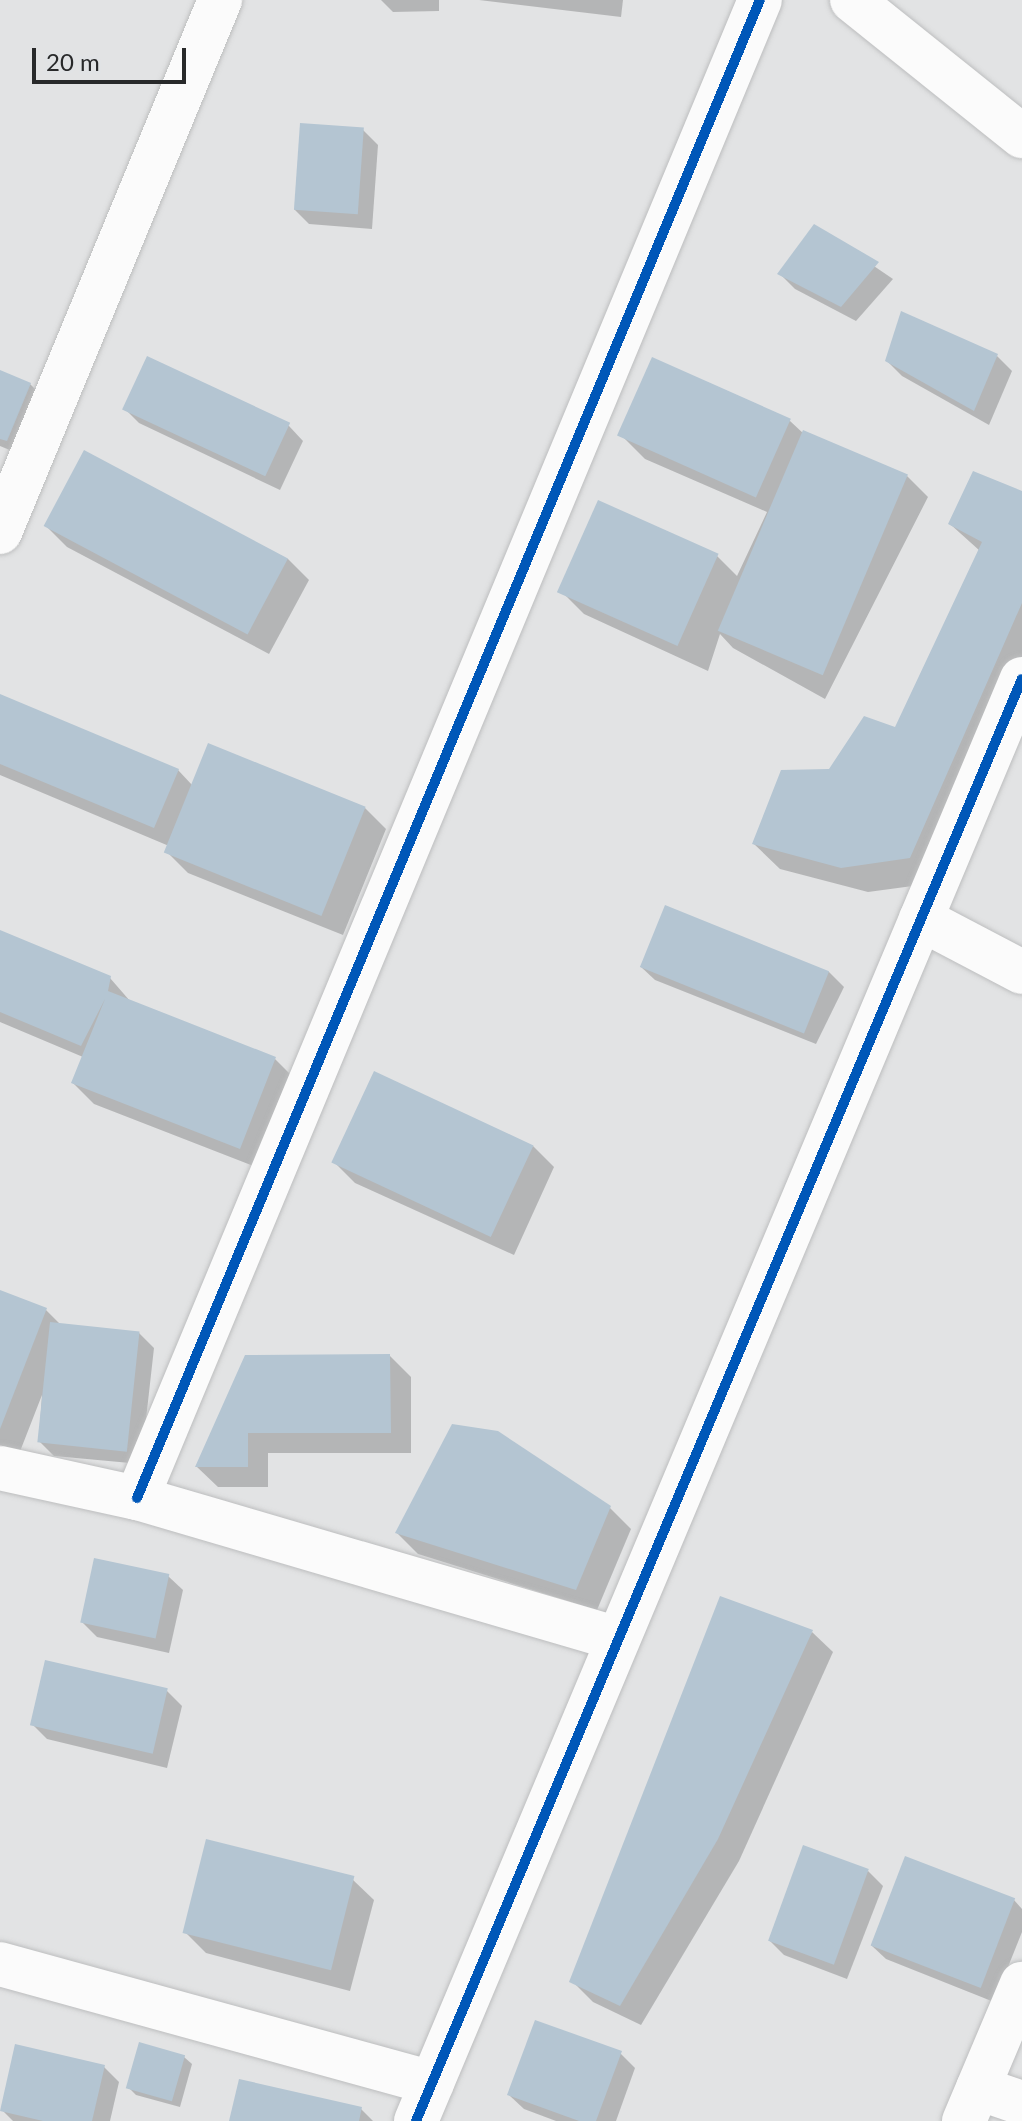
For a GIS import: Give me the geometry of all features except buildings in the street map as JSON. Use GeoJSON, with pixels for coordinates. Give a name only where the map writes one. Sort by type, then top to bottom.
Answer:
{"type":"FeatureCollection","features":[{"type":"Feature","properties":{"kind":"street"},"geometry":{"type":"LineString","coordinates":[[0,532],[220,0]]}},
{"type":"Feature","properties":{"kind":"street"},"geometry":{"type":"LineString","coordinates":[[137,1498],[760,0]]}},
{"type":"Feature","properties":{"kind":"street"},"geometry":{"type":"LineString","coordinates":[[852,0],[1022,136]]}},
{"type":"Feature","properties":{"kind":"street"},"geometry":{"type":"LineString","coordinates":[[0,1964],[424,2102],[1022,679]]}},
{"type":"Feature","properties":{"kind":"street"},"geometry":{"type":"LineString","coordinates":[[921,919],[1022,972]]}},
{"type":"Feature","properties":{"kind":"street"},"geometry":{"type":"LineString","coordinates":[[0,1468],[137,1498],[618,1639]]}},
{"type":"Feature","properties":{"kind":"street"},"geometry":{"type":"LineString","coordinates":[[1022,1984],[971,2104],[1022,2103]]}},
{"type":"Feature","properties":{"kind":"cycle path"},"geometry":{"type":"LineString","coordinates":[[137,1498],[760,0]]}},
{"type":"Feature","properties":{"kind":"cycle path"},"geometry":{"type":"LineString","coordinates":[[416,2121],[1022,679]]}}]}
